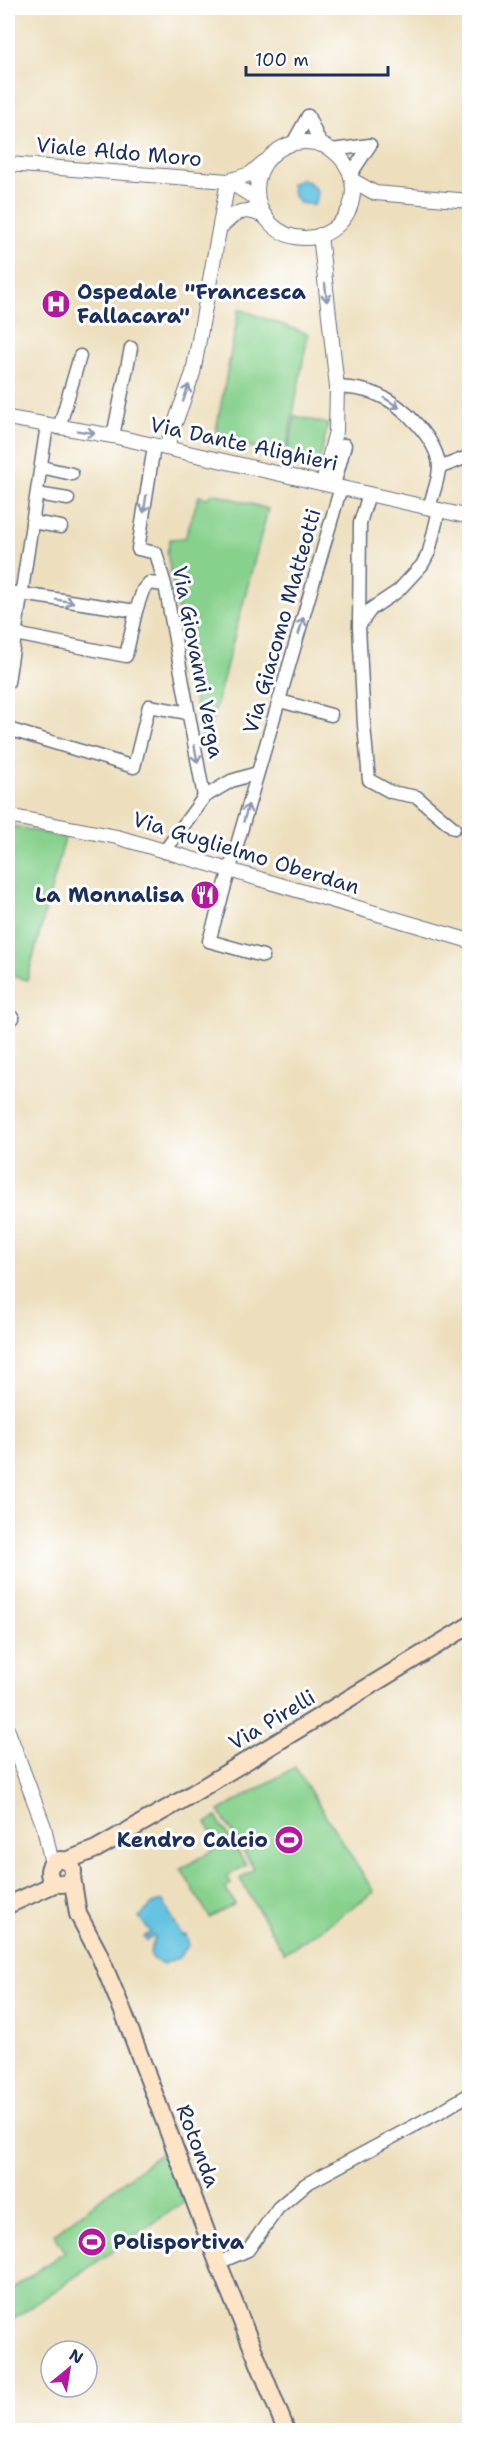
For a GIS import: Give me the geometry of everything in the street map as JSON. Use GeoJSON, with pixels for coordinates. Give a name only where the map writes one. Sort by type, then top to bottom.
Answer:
{"type":"FeatureCollection","features":[{"type":"Feature","properties":{"kind":"main road","name":"Via Pirelli"},"geometry":{"type":"LineString","coordinates":[[8,1905],[96,1849],[182,1800],[470,1625]]}},
{"type":"Feature","properties":{"kind":"main road","name":"Rotonda"},"geometry":{"type":"LineString","coordinates":[[62,1872],[78,1914],[98,1952],[124,2014],[218,2263],[286,2430]]}},
{"type":"Feature","properties":{"kind":"street"},"geometry":{"type":"LineString","coordinates":[[293,143],[308,116],[326,148]]}},
{"type":"Feature","properties":{"kind":"street"},"geometry":{"type":"LineString","coordinates":[[311,142],[326,148],[346,164],[351,177],[351,203],[344,219],[333,229],[320,235],[305,237],[290,235],[276,228],[263,212],[257,195],[261,170],[268,159],[280,148],[293,143],[311,142]]}},
{"type":"Feature","properties":{"kind":"street"},"geometry":{"type":"LineString","coordinates":[[326,148],[370,145],[351,177]]}},
{"type":"Feature","properties":{"kind":"street","name":"Viale Aldo Moro"},"geometry":{"type":"LineString","coordinates":[[8,164],[228,182],[250,174],[268,159]]}},
{"type":"Feature","properties":{"kind":"street"},"geometry":{"type":"LineString","coordinates":[[351,177],[375,193]]}},
{"type":"Feature","properties":{"kind":"street"},"geometry":{"type":"LineString","coordinates":[[160,447],[193,373],[228,182]]}},
{"type":"Feature","properties":{"kind":"street","name":"Viale Aldo Moro"},"geometry":{"type":"LineString","coordinates":[[228,182],[252,196],[263,212]]}},
{"type":"Feature","properties":{"kind":"street"},"geometry":{"type":"LineString","coordinates":[[351,203],[375,193],[470,201]]}},
{"type":"Feature","properties":{"kind":"street"},"geometry":{"type":"LineString","coordinates":[[220,228],[235,213],[247,210],[263,212]]}},
{"type":"Feature","properties":{"kind":"street"},"geometry":{"type":"LineString","coordinates":[[320,235],[337,387],[333,485]]}},
{"type":"Feature","properties":{"kind":"street"},"geometry":{"type":"LineString","coordinates":[[113,436],[131,348]]}},
{"type":"Feature","properties":{"kind":"street"},"geometry":{"type":"LineString","coordinates":[[8,682],[15,634],[14,593],[32,522],[41,467],[53,427],[80,356]]}},
{"type":"Feature","properties":{"kind":"street"},"geometry":{"type":"LineString","coordinates":[[337,387],[358,389],[379,395],[397,406],[425,434],[435,453],[439,468],[429,552],[422,565],[398,591],[371,609],[359,626]]}},
{"type":"Feature","properties":{"kind":"street","name":"Via Dante Alighieri"},"geometry":{"type":"LineString","coordinates":[[8,418],[113,436],[470,517]]}},
{"type":"Feature","properties":{"kind":"street","name":"Via Giacomo Matteotti"},"geometry":{"type":"LineString","coordinates":[[262,956],[209,940],[279,701],[345,444]]}},
{"type":"Feature","properties":{"kind":"street","name":"Via Giovanni Verga"},"geometry":{"type":"LineString","coordinates":[[160,447],[138,549],[156,553],[165,585],[204,797]]}},
{"type":"Feature","properties":{"kind":"street"},"geometry":{"type":"LineString","coordinates":[[439,468],[470,456]]}},
{"type":"Feature","properties":{"kind":"street"},"geometry":{"type":"LineString","coordinates":[[41,467],[72,474]]}},
{"type":"Feature","properties":{"kind":"street"},"geometry":{"type":"LineString","coordinates":[[37,494],[68,500]]}},
{"type":"Feature","properties":{"kind":"street"},"geometry":{"type":"LineString","coordinates":[[369,494],[360,523],[359,626],[369,780],[391,792],[417,797],[454,828]]}},
{"type":"Feature","properties":{"kind":"street"},"geometry":{"type":"LineString","coordinates":[[32,522],[61,527]]}},
{"type":"Feature","properties":{"kind":"street"},"geometry":{"type":"LineString","coordinates":[[15,634],[126,656],[143,590],[149,583],[165,585]]}},
{"type":"Feature","properties":{"kind":"street"},"geometry":{"type":"LineString","coordinates":[[14,593],[136,612]]}},
{"type":"Feature","properties":{"kind":"street"},"geometry":{"type":"LineString","coordinates":[[279,701],[331,715]]}},
{"type":"Feature","properties":{"kind":"street"},"geometry":{"type":"LineString","coordinates":[[8,729],[134,767],[148,706],[188,713]]}},
{"type":"Feature","properties":{"kind":"street"},"geometry":{"type":"LineString","coordinates":[[164,852],[204,797],[231,781],[257,773]]}},
{"type":"Feature","properties":{"kind":"street","name":"Via Guglielmo Oberdan"},"geometry":{"type":"LineString","coordinates":[[8,816],[117,837],[470,941]]}},
{"type":"Feature","properties":{"kind":"street"},"geometry":{"type":"LineString","coordinates":[[8,1731],[11,1750],[62,1872]]}},
{"type":"Feature","properties":{"kind":"street"},"geometry":{"type":"LineString","coordinates":[[218,2263],[248,2250],[279,2208],[306,2184],[470,2094]]}},
{"type":"Feature","properties":{"kind":"green space"},"geometry":{"type":"Polygon","coordinates":[[[239,309],[308,334],[285,457],[215,436],[239,309]]]}},
{"type":"Feature","properties":{"kind":"green space"},"geometry":{"type":"Polygon","coordinates":[[[295,416],[328,424],[317,472],[285,465],[295,416]]]}},
{"type":"Feature","properties":{"kind":"green space"},"geometry":{"type":"Polygon","coordinates":[[[213,493],[268,509],[204,751],[167,553],[170,539],[185,538],[199,496],[207,498],[213,493]]]}},
{"type":"Feature","properties":{"kind":"green space"},"geometry":{"type":"Polygon","coordinates":[[[8,825],[65,838],[27,980],[8,975],[8,825]]]}},
{"type":"Feature","properties":{"kind":"green space","name":"Kendro Calcio"},"geometry":{"type":"Polygon","coordinates":[[[295,1767],[374,1892],[284,1953],[240,1879],[254,1869],[219,1811],[295,1767]]]}},
{"type":"Feature","properties":{"kind":"green space"},"geometry":{"type":"Polygon","coordinates":[[[216,1817],[246,1865],[226,1877],[231,1884],[225,1888],[235,1904],[210,1918],[181,1869],[220,1846],[206,1823],[216,1817]]]}},
{"type":"Feature","properties":{"kind":"green space","name":"Polisportiva"},"geometry":{"type":"Polygon","coordinates":[[[165,2150],[184,2202],[8,2323],[8,2292],[65,2251],[54,2234],[165,2150]]]}},
{"type":"Feature","properties":{"kind":"water"},"geometry":{"type":"Polygon","coordinates":[[[301,179],[313,186],[317,193],[317,201],[314,205],[300,203],[293,195],[291,184],[301,179]]]}},
{"type":"Feature","properties":{"kind":"water"},"geometry":{"type":"Polygon","coordinates":[[[163,1901],[182,1936],[186,1935],[189,1945],[178,1958],[163,1964],[153,1959],[150,1952],[155,1937],[147,1941],[144,1937],[151,1932],[139,1917],[153,1904],[163,1901]]]}},
{"type":"Feature","properties":{"kind":"place","name":"Ospedale \"Francesca Fallacara\""},"geometry":{"type":"Point","coordinates":[56,304]}},
{"type":"Feature","properties":{"kind":"place","name":"La Monnalisa"},"geometry":{"type":"Point","coordinates":[205,895]}},
{"type":"Feature","properties":{"kind":"place","name":"Kendro Calcio"},"geometry":{"type":"Point","coordinates":[289,1840]}},
{"type":"Feature","properties":{"kind":"place","name":"Polisportiva"},"geometry":{"type":"Point","coordinates":[92,2242]}}]}
